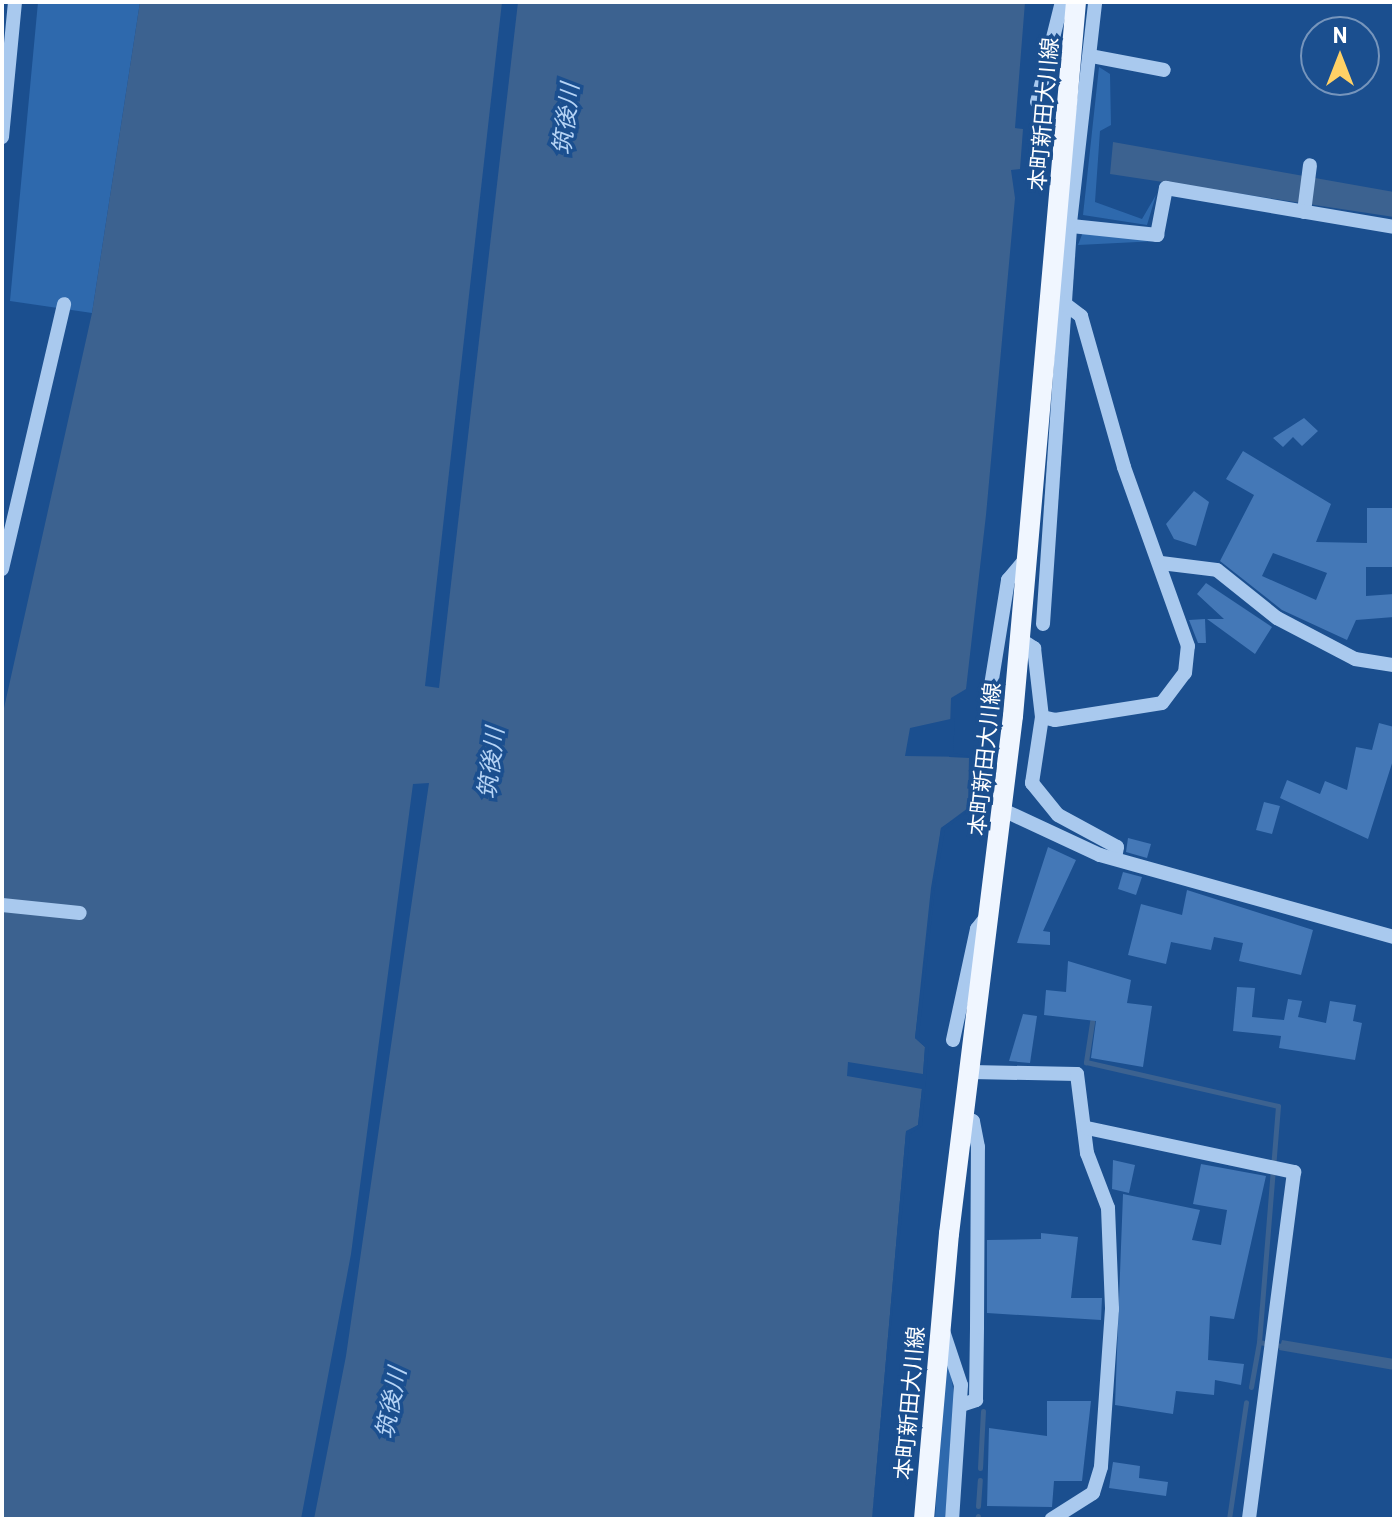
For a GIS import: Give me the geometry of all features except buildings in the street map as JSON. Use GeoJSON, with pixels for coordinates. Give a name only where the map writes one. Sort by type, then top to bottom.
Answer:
{"type":"FeatureCollection","features":[{"type":"Feature","properties":{"kind":"main road","name":"本町新田大川線"},"geometry":{"type":"LineString","coordinates":[[924,1519],[940,1324],[992,909],[1020,639],[1025,560],[1058,297],[1076,2]]}},
{"type":"Feature","properties":{"kind":"street"},"geometry":{"type":"LineString","coordinates":[[2,137],[15,2]]}},
{"type":"Feature","properties":{"kind":"street"},"geometry":{"type":"LineString","coordinates":[[1037,102],[1062,2]]}},
{"type":"Feature","properties":{"kind":"street"},"geometry":{"type":"LineString","coordinates":[[1095,2],[1091,56],[1064,225],[1157,235],[1166,188],[1394,227]]}},
{"type":"Feature","properties":{"kind":"street"},"geometry":{"type":"LineString","coordinates":[[1091,56],[1164,70]]}},
{"type":"Feature","properties":{"kind":"street"},"geometry":{"type":"LineString","coordinates":[[1304,212],[1310,165]]}},
{"type":"Feature","properties":{"kind":"street"},"geometry":{"type":"LineString","coordinates":[[1042,717],[1138,712],[1175,692],[1188,646],[1161,563],[1124,467],[1081,316],[1058,297]]}},
{"type":"Feature","properties":{"kind":"street"},"geometry":{"type":"LineString","coordinates":[[1043,624],[1058,297]]}},
{"type":"Feature","properties":{"kind":"street"},"geometry":{"type":"LineString","coordinates":[[2,569],[64,304]]}},
{"type":"Feature","properties":{"kind":"street"},"geometry":{"type":"LineString","coordinates":[[987,710],[1008,580],[1025,560]]}},
{"type":"Feature","properties":{"kind":"street"},"geometry":{"type":"LineString","coordinates":[[1161,563],[1217,570],[1277,618],[1355,659],[1394,665]]}},
{"type":"Feature","properties":{"kind":"street"},"geometry":{"type":"LineString","coordinates":[[1020,639],[1034,648],[1042,717],[1032,783],[1058,815],[1117,847],[1115,858]]}},
{"type":"Feature","properties":{"kind":"street"},"geometry":{"type":"LineString","coordinates":[[1003,810],[1115,858],[1394,937]]}},
{"type":"Feature","properties":{"kind":"street"},"geometry":{"type":"LineString","coordinates":[[2,905],[80,913]]}},
{"type":"Feature","properties":{"kind":"street"},"geometry":{"type":"LineString","coordinates":[[953,1040],[977,929],[992,909]]}},
{"type":"Feature","properties":{"kind":"street"},"geometry":{"type":"LineString","coordinates":[[972,1072],[1077,1074],[1111,1249],[1101,1467],[1093,1493],[1052,1519]]}},
{"type":"Feature","properties":{"kind":"street"},"geometry":{"type":"LineString","coordinates":[[961,1405],[976,1400],[977,1342],[978,1147],[973,1121],[965,1118]]}},
{"type":"Feature","properties":{"kind":"street"},"geometry":{"type":"LineString","coordinates":[[1087,1128],[1294,1172],[1249,1519]]}},
{"type":"Feature","properties":{"kind":"street"},"geometry":{"type":"LineString","coordinates":[[940,1324],[949,1332],[961,1405],[952,1519]]}},
{"type":"Feature","properties":{"kind":"shaded area"},"geometry":{"type":"Polygon","coordinates":[[[38,2],[140,2],[92,313],[10,301],[38,2]]]}},
{"type":"Feature","properties":{"kind":"shaded area"},"geometry":{"type":"Polygon","coordinates":[[[1099,67],[1110,74],[1111,125],[1100,131],[1095,202],[1142,219],[1156,195],[1147,225],[1083,215],[1099,67]]]}},
{"type":"Feature","properties":{"kind":"shaded area"},"geometry":{"type":"Polygon","coordinates":[[[1083,232],[1157,241],[1078,245],[1083,232]]]}},
{"type":"Feature","properties":{"kind":"shaded area"},"geometry":{"type":"Polygon","coordinates":[[[946,1343],[955,1401],[945,1519],[935,1519],[946,1343]]]}},
{"type":"Feature","properties":{"kind":"water","name":"筑後川"},"geometry":{"type":"Polygon","coordinates":[[[140,2],[1025,2],[1015,128],[1023,129],[1020,169],[1011,170],[1015,198],[986,515],[966,689],[951,698],[949,757],[969,758],[968,808],[941,828],[931,888],[915,1038],[925,1047],[922,1088],[918,1125],[906,1132],[872,1519],[2,1519],[2,717],[92,313],[140,2]]]}},
{"type":"Feature","properties":{"kind":"water"},"geometry":{"type":"Polygon","coordinates":[[[1113,142],[1394,192],[1394,217],[1110,174],[1113,142]]]}},
{"type":"Feature","properties":{"kind":"water"},"geometry":{"type":"Polygon","coordinates":[[[1282,1340],[1394,1359],[1394,1370],[1279,1350],[1282,1340]]]}},
{"type":"Feature","properties":{"kind":"pier"},"geometry":{"type":"Polygon","coordinates":[[[502,2],[518,2],[439,688],[425,686],[502,2]]]}},
{"type":"Feature","properties":{"kind":"pier"},"geometry":{"type":"Polygon","coordinates":[[[955,718],[953,753],[973,757],[905,756],[910,728],[955,718]]]}},
{"type":"Feature","properties":{"kind":"pier"},"geometry":{"type":"Polygon","coordinates":[[[429,783],[346,1356],[314,1519],[301,1519],[351,1254],[413,784],[429,783]]]}},
{"type":"Feature","properties":{"kind":"pier"},"geometry":{"type":"Polygon","coordinates":[[[972,808],[945,830],[935,888],[919,1036],[929,1046],[922,1126],[910,1134],[872,1519],[906,1131],[918,1125],[922,1089],[847,1076],[848,1062],[923,1074],[925,1047],[915,1038],[941,828],[972,808]]]}},
{"type":"Feature","properties":{"kind":"waterway"},"geometry":{"type":"LineString","coordinates":[[1093,1016],[1086,1062],[1278,1106],[1259,1342],[1287,1347]]}},
{"type":"Feature","properties":{"kind":"waterway"},"geometry":{"type":"LineString","coordinates":[[1251,1387],[1259,1342]]}},
{"type":"Feature","properties":{"kind":"waterway"},"geometry":{"type":"LineString","coordinates":[[1229,1519],[1246,1402]]}},
{"type":"Feature","properties":{"kind":"waterway"},"geometry":{"type":"LineString","coordinates":[[980,1468],[983,1411]]}},
{"type":"Feature","properties":{"kind":"waterway"},"geometry":{"type":"LineString","coordinates":[[978,1506],[980,1480]]}}]}
